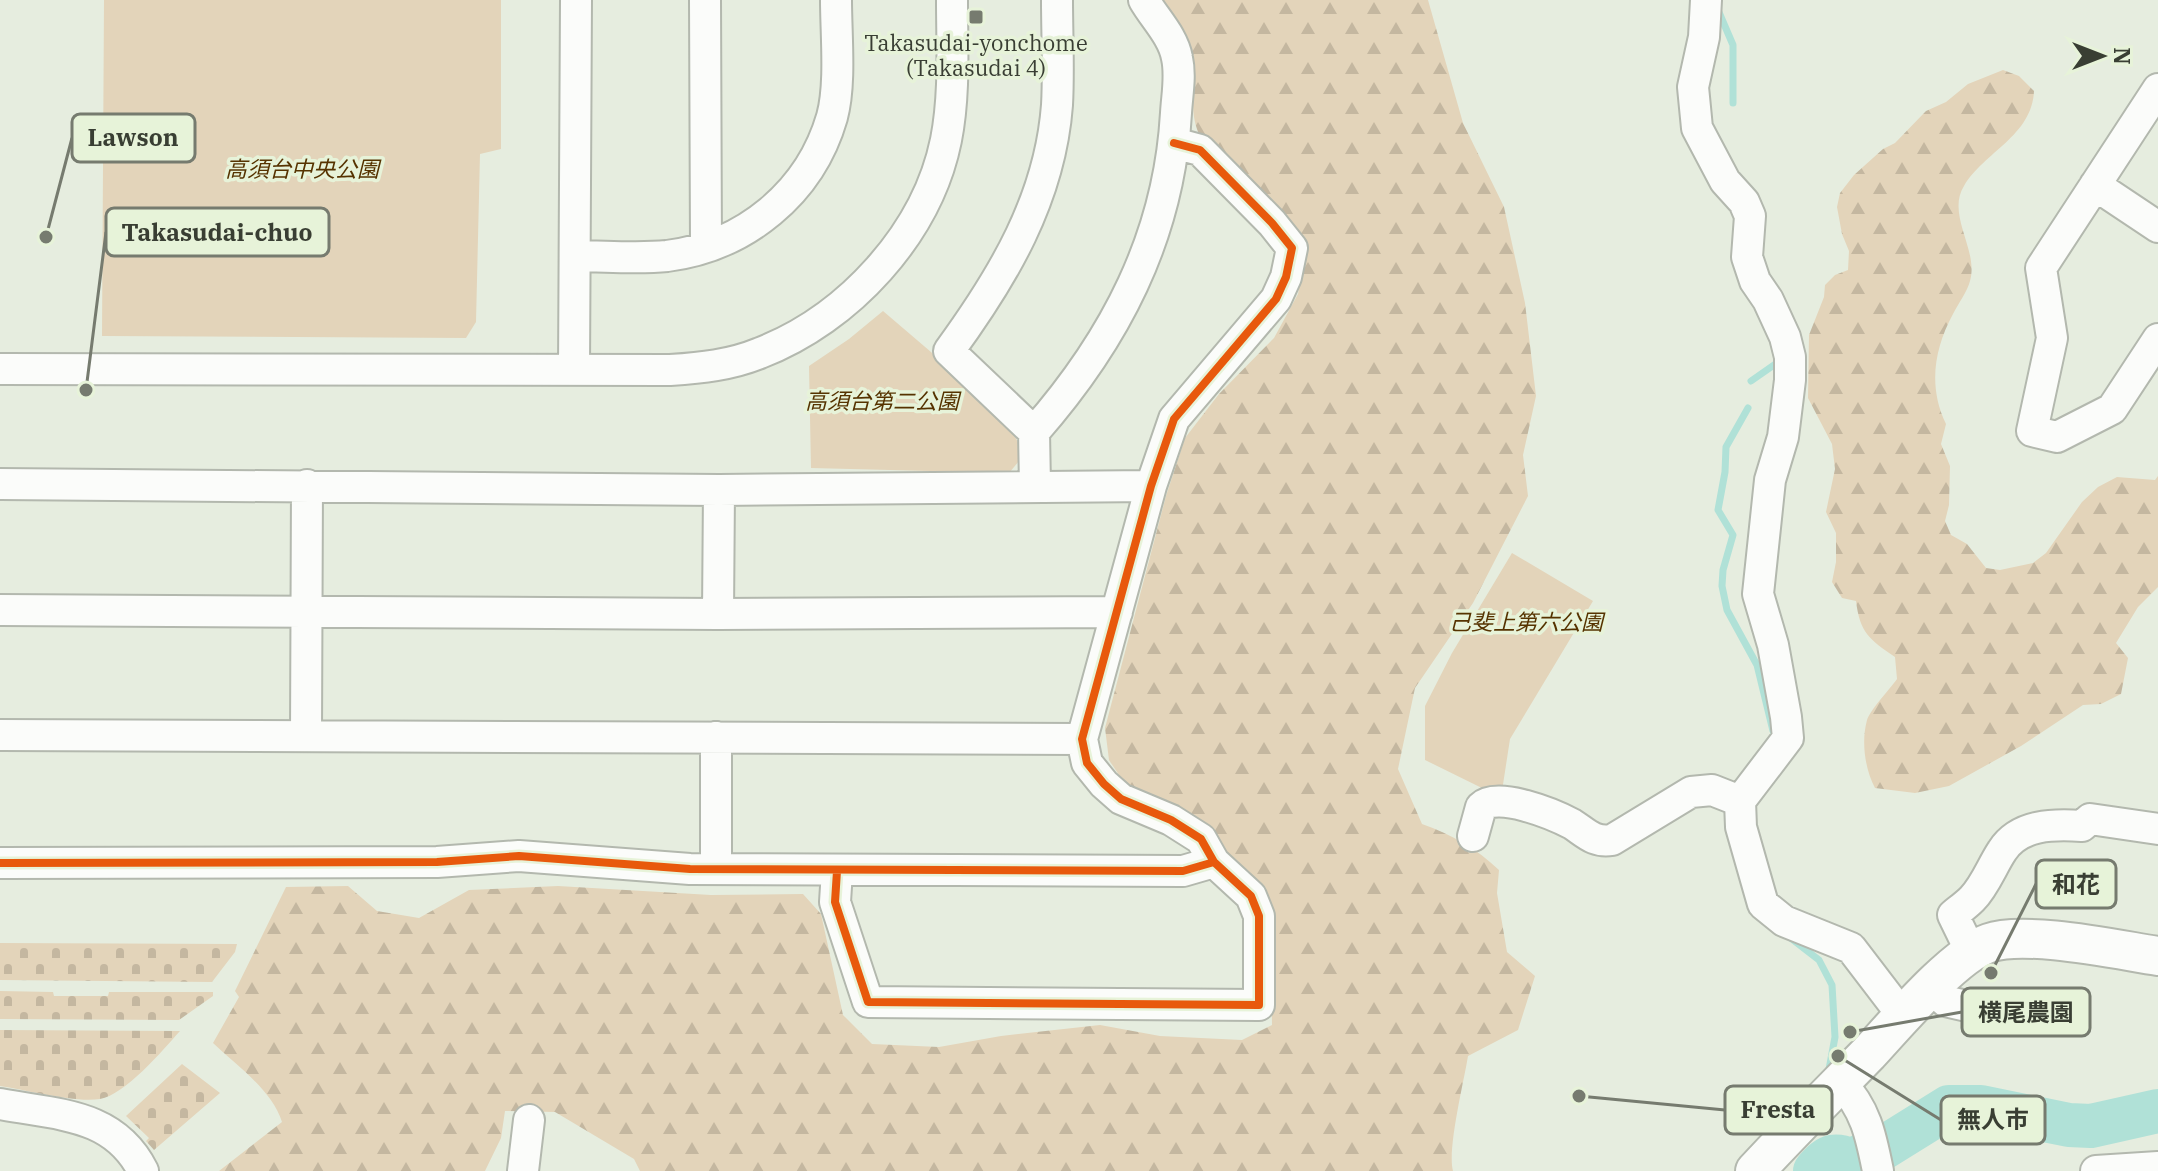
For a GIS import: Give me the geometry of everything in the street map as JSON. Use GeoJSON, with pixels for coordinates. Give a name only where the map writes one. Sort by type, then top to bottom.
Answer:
{"type":"FeatureCollection","features":[{"type":"Feature","properties":{"kind":"main road"},"geometry":{"type":"LineString","coordinates":[[1755,1171],[1903,1016],[1971,952],[1989,943],[2029,939],[2158,956]]}},
{"type":"Feature","properties":{"kind":"street"},"geometry":{"type":"LineString","coordinates":[[574,370],[576,0]]}},
{"type":"Feature","properties":{"kind":"street"},"geometry":{"type":"LineString","coordinates":[[705,0],[706,247]]}},
{"type":"Feature","properties":{"kind":"street"},"geometry":{"type":"LineString","coordinates":[[575,256],[664,256],[706,247],[747,229],[771,214],[807,170],[832,115],[836,0]]}},
{"type":"Feature","properties":{"kind":"street"},"geometry":{"type":"LineString","coordinates":[[0,369],[698,368],[761,353],[816,323],[843,303],[873,275],[914,219],[934,181],[946,140],[952,70],[952,0]]}},
{"type":"Feature","properties":{"kind":"street"},"geometry":{"type":"LineString","coordinates":[[1034,432],[949,351],[985,302],[1035,205],[1057,106],[1057,0]]}},
{"type":"Feature","properties":{"kind":"street"},"geometry":{"type":"LineString","coordinates":[[1035,486],[1034,432],[1078,379],[1125,305],[1143,262],[1171,170],[1178,59],[1173,44],[1144,0]]}},
{"type":"Feature","properties":{"kind":"street"},"geometry":{"type":"LineString","coordinates":[[1706,0],[1704,37],[1693,87],[1697,128],[1725,181],[1744,202],[1750,216],[1747,257],[1755,281],[1768,300],[1785,337],[1790,357],[1783,437],[1770,480],[1758,594],[1773,645],[1788,738],[1740,801],[1741,827],[1763,904],[1784,921],[1851,948],[1903,1016]]}},
{"type":"Feature","properties":{"kind":"street"},"geometry":{"type":"LineString","coordinates":[[2158,89],[2041,268],[2052,338],[2032,431],[2057,437],[2112,409],[2158,339]]}},
{"type":"Feature","properties":{"kind":"street"},"geometry":{"type":"LineString","coordinates":[[837,871],[835,902],[868,1002],[1259,1005],[1259,916],[1251,896],[1214,862],[1201,839],[1171,820],[1121,799],[1104,784],[1087,763],[1082,739],[1151,486],[1174,419],[1276,299],[1286,277],[1292,248],[1272,223],[1200,150],[1174,143]]}},
{"type":"Feature","properties":{"kind":"street"},"geometry":{"type":"LineString","coordinates":[[2095,185],[2158,227]]}},
{"type":"Feature","properties":{"kind":"street"},"geometry":{"type":"LineString","coordinates":[[0,484],[719,490],[1151,486]]}},
{"type":"Feature","properties":{"kind":"street"},"geometry":{"type":"LineString","coordinates":[[306,735],[307,485]]}},
{"type":"Feature","properties":{"kind":"street"},"geometry":{"type":"LineString","coordinates":[[718,614],[719,490]]}},
{"type":"Feature","properties":{"kind":"street"},"geometry":{"type":"LineString","coordinates":[[0,610],[718,614],[1117,612]]}},
{"type":"Feature","properties":{"kind":"street"},"geometry":{"type":"LineString","coordinates":[[0,735],[1082,739]]}},
{"type":"Feature","properties":{"kind":"street"},"geometry":{"type":"LineString","coordinates":[[716,737],[716,869]]}},
{"type":"Feature","properties":{"kind":"street"},"geometry":{"type":"LineString","coordinates":[[1473,836],[1481,807],[1492,800],[1507,801],[1570,824],[1599,841],[1612,840],[1691,792],[1712,790],[1740,801]]}},
{"type":"Feature","properties":{"kind":"street"},"geometry":{"type":"LineString","coordinates":[[1971,952],[1953,915],[1974,897],[2003,848],[2012,839],[2056,824],[2082,826],[2090,819],[2158,829]]}},
{"type":"Feature","properties":{"kind":"street"},"geometry":{"type":"LineString","coordinates":[[0,863],[437,862],[519,856],[716,869],[1183,871],[1214,862]]}},
{"type":"Feature","properties":{"kind":"street"},"geometry":{"type":"LineString","coordinates":[[1933,987],[1945,1001],[2010,1016]]}},
{"type":"Feature","properties":{"kind":"street"},"geometry":{"type":"LineString","coordinates":[[1840,1082],[1855,1098],[1868,1125],[1878,1171]]}},
{"type":"Feature","properties":{"kind":"street"},"geometry":{"type":"LineString","coordinates":[[0,1104],[79,1119],[108,1129],[132,1151],[143,1171]]}},
{"type":"Feature","properties":{"kind":"street"},"geometry":{"type":"LineString","coordinates":[[523,1171],[529,1120]]}},
{"type":"Feature","properties":{"kind":"street"},"geometry":{"type":"LineString","coordinates":[[2096,1171],[2158,1167]]}},
{"type":"Feature","properties":{"kind":"green space","name":"高須台中央公園"},"geometry":{"type":"Polygon","coordinates":[[[104,0],[501,0],[501,149],[480,154],[476,322],[466,338],[102,336],[104,0]]]}},
{"type":"Feature","properties":{"kind":"green space"},"geometry":{"type":"Polygon","coordinates":[[[1163,0],[1428,0],[1463,123],[1504,207],[1525,303],[1536,396],[1523,455],[1528,496],[1473,603],[1415,688],[1398,769],[1422,824],[1463,843],[1499,870],[1497,893],[1507,952],[1535,976],[1518,1030],[1468,1056],[1454,1132],[1453,1171],[640,1171],[634,1159],[555,1112],[505,1111],[501,1138],[485,1171],[219,1171],[282,1122],[262,1089],[213,1043],[239,997],[235,991],[286,887],[348,886],[377,911],[419,918],[469,890],[558,886],[711,895],[803,894],[821,914],[843,1015],[872,1044],[939,1047],[1001,1036],[1100,1025],[1160,1036],[1242,1040],[1272,1025],[1270,902],[1211,834],[1170,805],[1125,784],[1109,760],[1105,728],[1166,496],[1185,438],[1219,394],[1274,338],[1298,294],[1306,248],[1199,134],[1195,124],[1190,51],[1163,0]]]}},
{"type":"Feature","properties":{"kind":"green space"},"geometry":{"type":"Polygon","coordinates":[[[2003,70],[2019,76],[2034,91],[2025,120],[1973,174],[1959,197],[1960,221],[1972,269],[1967,289],[1941,341],[1936,368],[1937,396],[1946,424],[1941,444],[1950,466],[1949,505],[1945,521],[1951,535],[1967,544],[1986,568],[2000,570],[2033,563],[2046,553],[2082,502],[2098,487],[2117,477],[2155,480],[2158,476],[2158,587],[2138,607],[2116,643],[2128,658],[2121,694],[2101,704],[2083,705],[2021,746],[1949,786],[1915,793],[1875,788],[1865,755],[1865,728],[1872,710],[1897,679],[1895,657],[1867,634],[1860,621],[1856,601],[1842,598],[1832,582],[1836,533],[1826,512],[1835,469],[1832,444],[1808,398],[1809,335],[1824,297],[1825,285],[1835,275],[1848,270],[1849,251],[1837,207],[1840,193],[1854,175],[1883,149],[1895,143],[1926,111],[1946,102],[1968,84],[2003,70]]]}},
{"type":"Feature","properties":{"kind":"green space","name":"高須台第二公園"},"geometry":{"type":"Polygon","coordinates":[[[883,311],[931,352],[1014,435],[1020,446],[1019,461],[1009,473],[811,468],[809,366],[883,311]]]}},
{"type":"Feature","properties":{"kind":"green space","name":"己斐上第六公園"},"geometry":{"type":"Polygon","coordinates":[[[1512,553],[1593,601],[1510,739],[1502,791],[1488,791],[1425,760],[1425,706],[1452,653],[1512,553]]]}},
{"type":"Feature","properties":{"kind":"green space"},"geometry":{"type":"Polygon","coordinates":[[[0,943],[237,944],[235,952],[212,982],[0,980],[0,943]]]}},
{"type":"Feature","properties":{"kind":"green space"},"geometry":{"type":"Polygon","coordinates":[[[0,991],[53,992],[54,996],[108,996],[109,992],[213,992],[213,996],[179,1020],[0,1019],[0,991]]]}},
{"type":"Feature","properties":{"kind":"green space"},"geometry":{"type":"Polygon","coordinates":[[[0,1030],[180,1031],[143,1071],[121,1089],[110,1096],[89,1100],[0,1086],[0,1030]]]}},
{"type":"Feature","properties":{"kind":"green space"},"geometry":{"type":"Polygon","coordinates":[[[182,1064],[220,1093],[154,1150],[146,1141],[149,1138],[126,1116],[182,1064]]]}},
{"type":"Feature","properties":{"kind":"water"},"geometry":{"type":"Polygon","coordinates":[[[1939,1112],[1894,1162],[1880,1171],[1819,1171],[1830,1158],[1829,1155],[1842,1148],[1883,1130],[1939,1112]]]}},
{"type":"Feature","properties":{"kind":"waterway"},"geometry":{"type":"LineString","coordinates":[[1718,10],[1733,45],[1733,103]]}},
{"type":"Feature","properties":{"kind":"waterway"},"geometry":{"type":"LineString","coordinates":[[1751,381],[1781,360]]}},
{"type":"Feature","properties":{"kind":"waterway"},"geometry":{"type":"LineString","coordinates":[[1748,408],[1726,447],[1718,510],[1733,535],[1722,586],[1727,610],[1757,665],[1773,731]]}},
{"type":"Feature","properties":{"kind":"waterway"},"geometry":{"type":"LineString","coordinates":[[1788,936],[1819,960],[1832,985],[1835,1037],[1828,1075]]}},
{"type":"Feature","properties":{"kind":"waterway"},"geometry":{"type":"LineString","coordinates":[[1815,1171],[1835,1156],[1859,1163],[1949,1107],[1981,1107],[2069,1125],[2091,1126],[2158,1111]]}},
{"type":"Feature","properties":{"kind":"waterway"},"geometry":{"type":"LineString","coordinates":[[1812,1171],[1826,1153],[1859,1136],[1857,1132]]}},
{"type":"Feature","properties":{"kind":"cycle path"},"geometry":{"type":"LineString","coordinates":[[837,871],[835,902],[868,1002],[1259,1005],[1259,916],[1251,896],[1214,862],[1201,839],[1171,820],[1121,799],[1104,784],[1087,763],[1082,739],[1151,486],[1174,419],[1276,299],[1286,277],[1292,248],[1272,223],[1200,150],[1174,143]]}},
{"type":"Feature","properties":{"kind":"cycle path"},"geometry":{"type":"LineString","coordinates":[[0,863],[437,862],[519,856],[690,869],[1183,871],[1214,862]]}},
{"type":"Feature","properties":{"kind":"place","name":"Takasudai-yonchome (Takasudai 4)"},"geometry":{"type":"Point","coordinates":[976,17]}},
{"type":"Feature","properties":{"kind":"place","name":"Lawson"},"geometry":{"type":"Point","coordinates":[46,237]}},
{"type":"Feature","properties":{"kind":"place","name":"Takasudai-chuo"},"geometry":{"type":"Point","coordinates":[86,390]}},
{"type":"Feature","properties":{"kind":"place","name":"和花"},"geometry":{"type":"Point","coordinates":[1991,973]}},
{"type":"Feature","properties":{"kind":"place","name":"横尾農園"},"geometry":{"type":"Point","coordinates":[1850,1032]}},
{"type":"Feature","properties":{"kind":"place","name":"無人市"},"geometry":{"type":"Point","coordinates":[1838,1056]}},
{"type":"Feature","properties":{"kind":"place","name":"Fresta"},"geometry":{"type":"Point","coordinates":[1579,1096]}}]}
